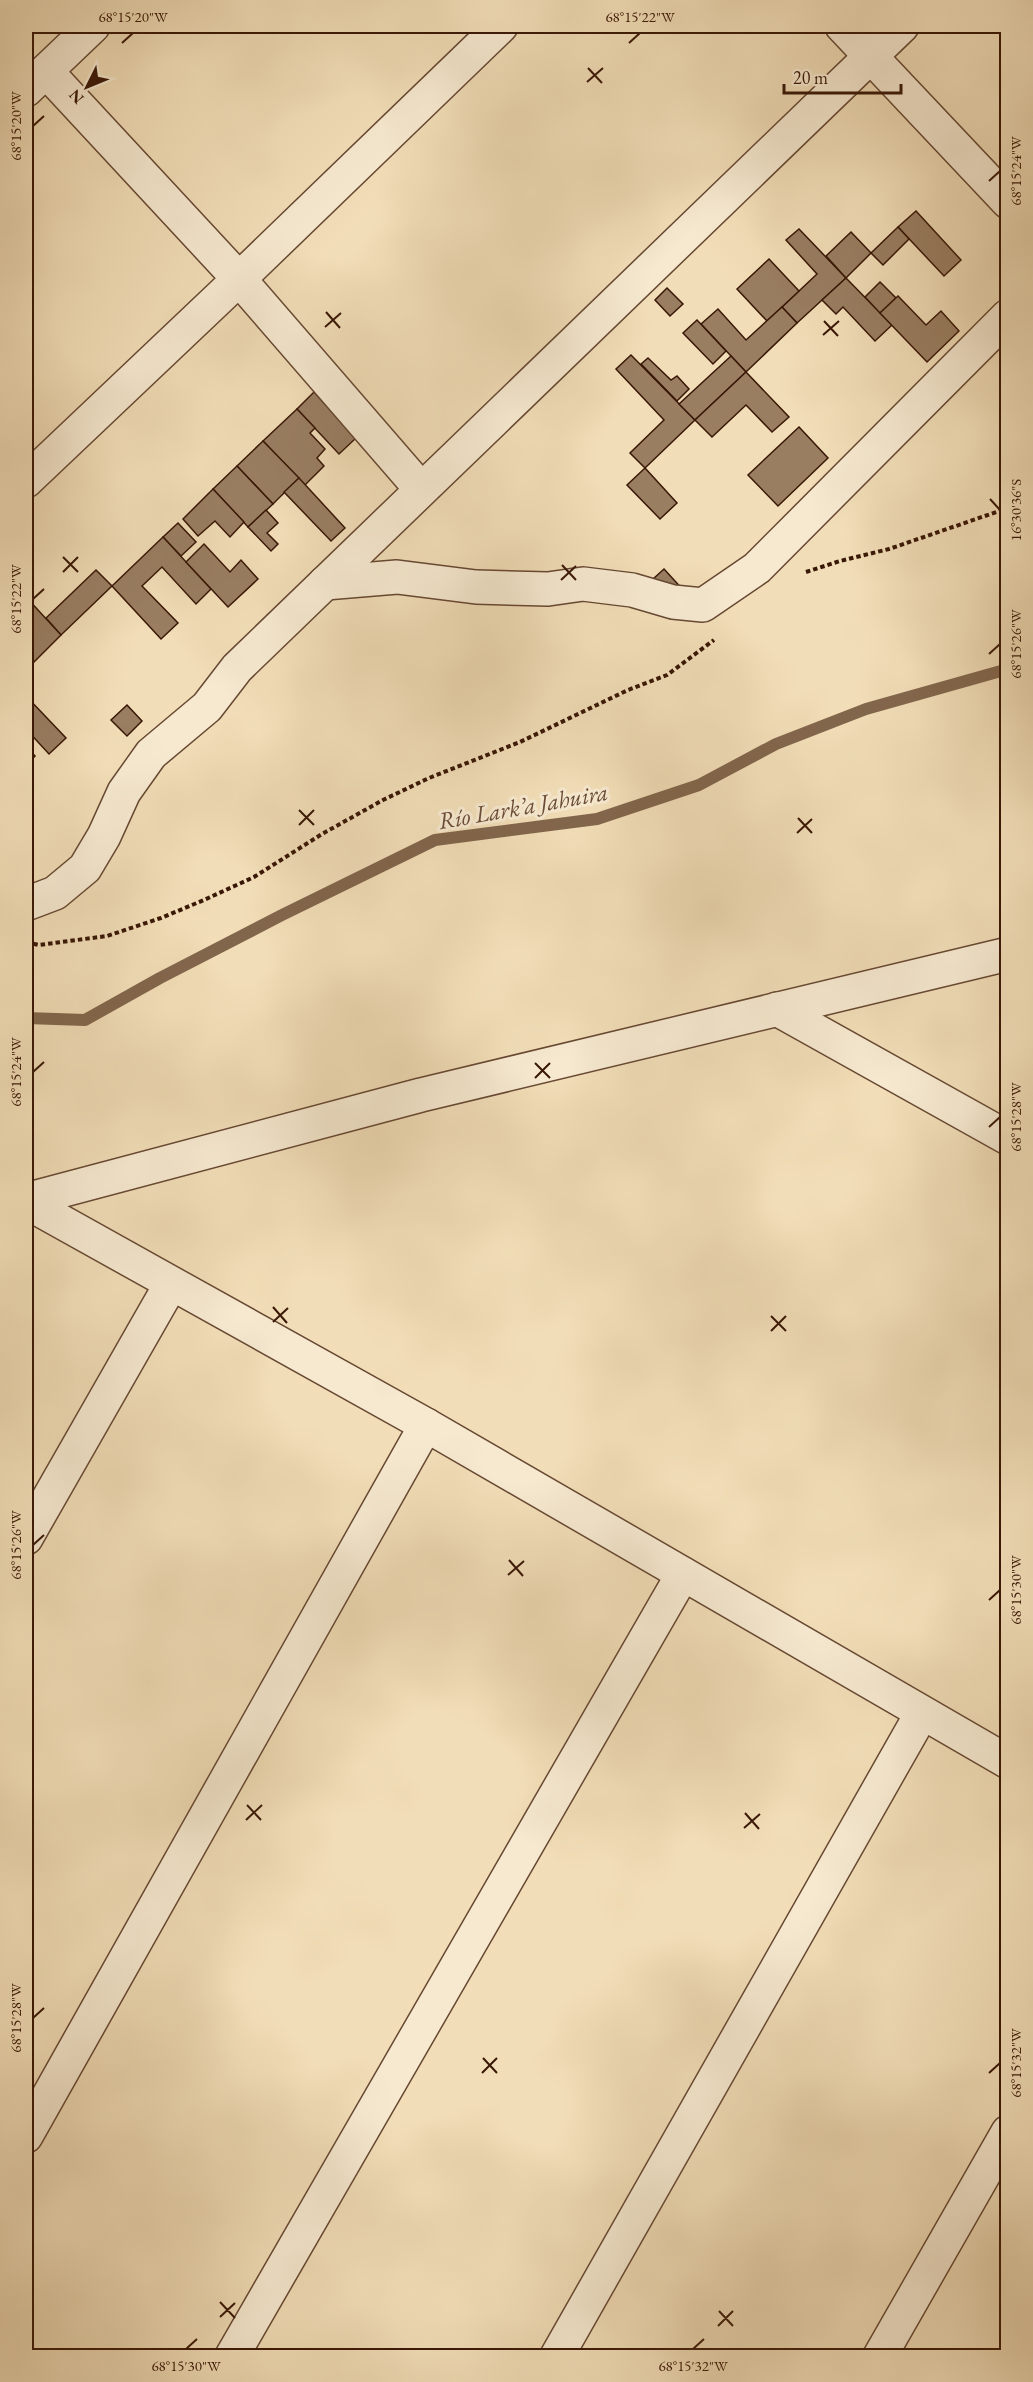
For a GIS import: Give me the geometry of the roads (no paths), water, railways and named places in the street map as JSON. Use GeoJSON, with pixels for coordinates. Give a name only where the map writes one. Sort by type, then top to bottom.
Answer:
{"type":"FeatureCollection","features":[{"type":"Feature","properties":{"kind":"street"},"geometry":{"type":"LineString","coordinates":[[93,26],[36,80],[239,279],[422,489]]}},
{"type":"Feature","properties":{"kind":"street"},"geometry":{"type":"LineString","coordinates":[[26,481],[501,26]]}},
{"type":"Feature","properties":{"kind":"street"},"geometry":{"type":"LineString","coordinates":[[842,26],[1008,202]]}},
{"type":"Feature","properties":{"kind":"street"},"geometry":{"type":"LineString","coordinates":[[26,904],[56,892],[85,868],[104,836],[124,792],[151,754],[207,707],[237,668],[902,26]]}},
{"type":"Feature","properties":{"kind":"street"},"geometry":{"type":"LineString","coordinates":[[325,583],[397,577],[476,587],[548,588],[583,584],[632,590],[673,602],[703,605],[756,568],[1008,316]]}},
{"type":"Feature","properties":{"kind":"street"},"geometry":{"type":"LineString","coordinates":[[26,1201],[421,1095],[1008,954]]}},
{"type":"Feature","properties":{"kind":"street"},"geometry":{"type":"LineString","coordinates":[[777,1009],[1008,1138]]}},
{"type":"Feature","properties":{"kind":"street"},"geometry":{"type":"LineString","coordinates":[[26,1201],[426,1425],[1008,1762]]}},
{"type":"Feature","properties":{"kind":"street"},"geometry":{"type":"LineString","coordinates":[[26,1538],[171,1284]]}},
{"type":"Feature","properties":{"kind":"street"},"geometry":{"type":"LineString","coordinates":[[26,2136],[426,1425]]}},
{"type":"Feature","properties":{"kind":"street"},"geometry":{"type":"LineString","coordinates":[[232,2356],[683,1574]]}},
{"type":"Feature","properties":{"kind":"street"},"geometry":{"type":"LineString","coordinates":[[557,2356],[922,1713]]}},
{"type":"Feature","properties":{"kind":"street"},"geometry":{"type":"LineString","coordinates":[[880,2356],[1008,2132]]}},
{"type":"Feature","properties":{"kind":"waterway","name":"Río Lark’a Jahuira"},"geometry":{"type":"LineString","coordinates":[[26,1018],[85,1020],[282,915],[435,840],[597,819],[699,785],[776,744],[866,709],[1008,669]]}}]}
